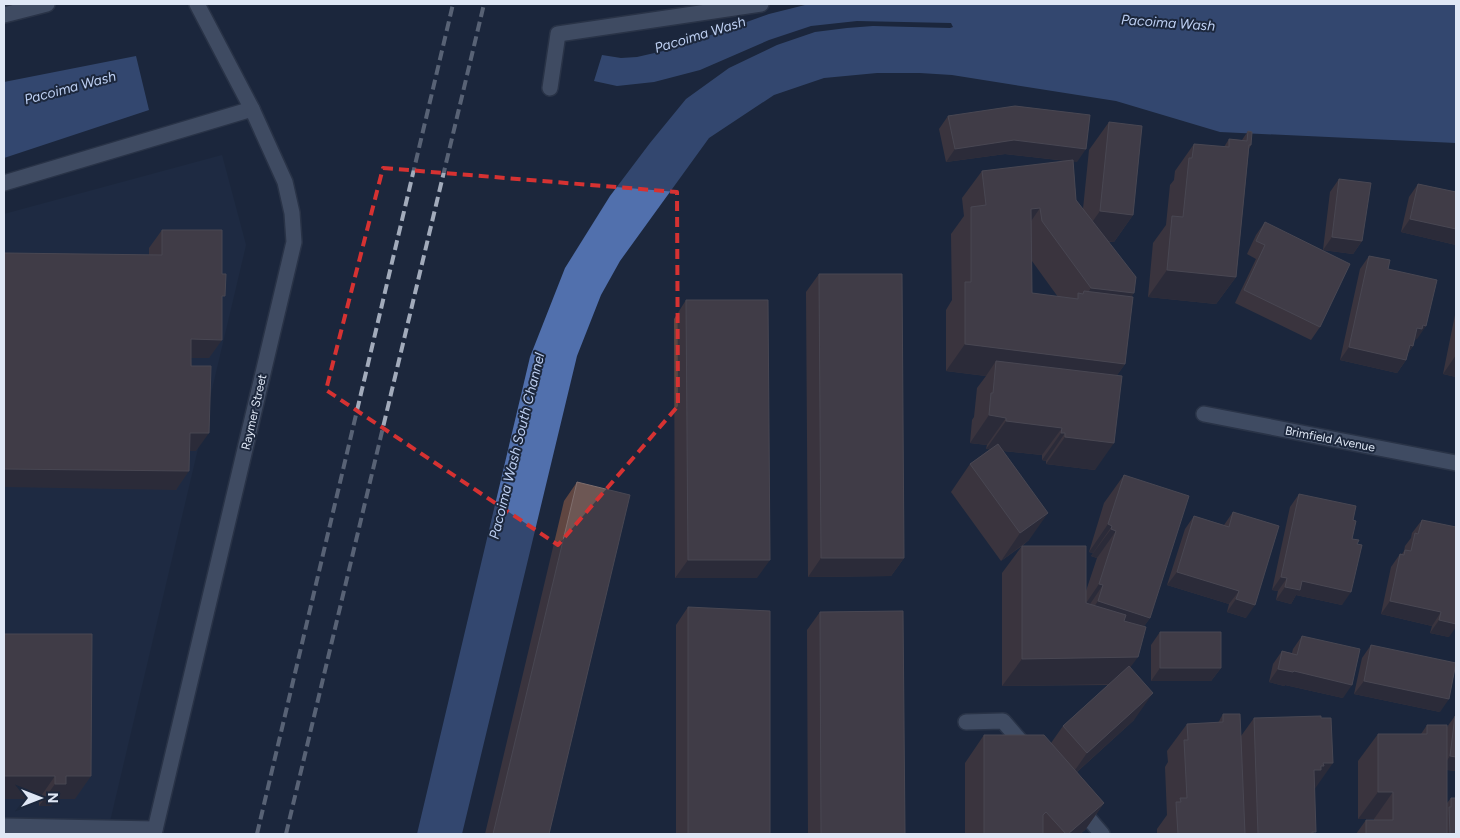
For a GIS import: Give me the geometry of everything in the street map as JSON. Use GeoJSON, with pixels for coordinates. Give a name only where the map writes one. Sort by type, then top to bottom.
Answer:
{"type":"FeatureCollection","features":[{"type":"Feature","properties":{"kind":"street"},"geometry":{"type":"LineString","coordinates":[[4,15],[47,4]]}},
{"type":"Feature","properties":{"kind":"street","name":"Raymer Street"},"geometry":{"type":"LineString","coordinates":[[154,832],[294,242],[292,213],[285,182],[252,109],[197,4]]}},
{"type":"Feature","properties":{"kind":"street"},"geometry":{"type":"LineString","coordinates":[[550,88],[558,34],[761,4]]}},
{"type":"Feature","properties":{"kind":"street"},"geometry":{"type":"LineString","coordinates":[[4,183],[252,109]]}},
{"type":"Feature","properties":{"kind":"street","name":"Brimfield Avenue"},"geometry":{"type":"LineString","coordinates":[[1204,414],[1456,463]]}},
{"type":"Feature","properties":{"kind":"street"},"geometry":{"type":"LineString","coordinates":[[966,722],[1003,722],[1040,764]]}},
{"type":"Feature","properties":{"kind":"street"},"geometry":{"type":"LineString","coordinates":[[1071,799],[1102,834]]}},
{"type":"Feature","properties":{"kind":"street"},"geometry":{"type":"LineString","coordinates":[[4,826],[154,832]]}},
{"type":"Feature","properties":{"kind":"highlighted area"},"geometry":{"type":"Polygon","coordinates":[[[383,168],[677,192],[678,406],[558,545],[326,390],[383,168]]]}},
{"type":"Feature","properties":{"kind":"shaded area"},"geometry":{"type":"Polygon","coordinates":[[[222,155],[246,245],[107,834],[4,834],[4,214],[222,155]]]}},
{"type":"Feature","properties":{"kind":"water"},"geometry":{"type":"Polygon","coordinates":[[[809,4],[1456,4],[1456,143],[1220,132],[1116,101],[952,75],[920,73],[877,73],[824,78],[774,95],[709,138],[620,261],[601,295],[577,356],[462,834],[417,834],[530,357],[565,268],[610,196],[686,99],[729,68],[777,45],[815,32],[873,26],[953,27],[951,23],[857,21],[811,26],[769,40],[700,70],[654,82],[617,86],[594,81],[602,55],[621,58],[637,57],[672,49],[769,14],[809,4]]]}},
{"type":"Feature","properties":{"kind":"water","name":"Pacoima Wash"},"geometry":{"type":"Polygon","coordinates":[[[136,56],[149,110],[4,158],[4,82],[136,56]]]}},
{"type":"Feature","properties":{"kind":"building"},"geometry":{"type":"Polygon","coordinates":[[[1015,106],[1090,115],[1086,149],[1014,140],[955,149],[948,116],[1015,106]]]}},
{"type":"Feature","properties":{"kind":"building"},"geometry":{"type":"Polygon","coordinates":[[[1109,122],[1142,126],[1133,215],[1100,211],[1109,122]]]}},
{"type":"Feature","properties":{"kind":"building"},"geometry":{"type":"Polygon","coordinates":[[[1248,131],[1252,132],[1251,145],[1249,145],[1236,277],[1167,270],[1172,216],[1183,217],[1189,158],[1192,158],[1194,144],[1229,147],[1229,139],[1247,141],[1248,131]]]}},
{"type":"Feature","properties":{"kind":"building"},"geometry":{"type":"Polygon","coordinates":[[[1073,160],[1076,200],[1136,277],[1134,293],[1091,288],[1042,221],[1040,208],[1031,209],[1032,293],[1078,299],[1078,293],[1083,294],[1084,291],[1133,297],[1125,364],[965,344],[965,282],[971,282],[971,207],[986,205],[982,171],[1073,160]]]}},
{"type":"Feature","properties":{"kind":"building"},"geometry":{"type":"Polygon","coordinates":[[[1339,179],[1371,183],[1362,241],[1332,237],[1339,179]]]}},
{"type":"Feature","properties":{"kind":"building"},"geometry":{"type":"Polygon","coordinates":[[[1418,184],[1456,192],[1456,229],[1410,219],[1418,184]]]}},
{"type":"Feature","properties":{"kind":"building"},"geometry":{"type":"Polygon","coordinates":[[[1265,222],[1350,264],[1320,327],[1244,290],[1265,245],[1256,241],[1265,222]]]}},
{"type":"Feature","properties":{"kind":"building"},"geometry":{"type":"Polygon","coordinates":[[[162,230],[222,230],[222,274],[226,274],[225,296],[222,296],[222,340],[191,339],[191,366],[211,366],[209,433],[190,433],[189,471],[4,469],[4,253],[162,255],[162,230]]]}},
{"type":"Feature","properties":{"kind":"building"},"geometry":{"type":"Polygon","coordinates":[[[1369,256],[1390,260],[1388,269],[1437,280],[1426,326],[1423,325],[1422,329],[1417,328],[1413,346],[1410,345],[1406,360],[1349,347],[1369,256]]]}},
{"type":"Feature","properties":{"kind":"building"},"geometry":{"type":"Polygon","coordinates":[[[819,274],[902,274],[904,558],[821,558],[819,274]]]}},
{"type":"Feature","properties":{"kind":"building"},"geometry":{"type":"Polygon","coordinates":[[[686,300],[768,300],[770,560],[688,560],[686,300]]]}},
{"type":"Feature","properties":{"kind":"building"},"geometry":{"type":"Polygon","coordinates":[[[996,361],[1122,376],[1114,443],[1065,437],[1065,433],[1061,433],[1062,428],[1006,421],[1006,418],[989,415],[996,361]]]}},
{"type":"Feature","properties":{"kind":"building"},"geometry":{"type":"Polygon","coordinates":[[[998,444],[1048,513],[1020,533],[970,464],[998,444]]]}},
{"type":"Feature","properties":{"kind":"building"},"geometry":{"type":"Polygon","coordinates":[[[1124,475],[1189,496],[1150,618],[1098,601],[1103,585],[1099,584],[1116,531],[1111,529],[1112,526],[1108,524],[1124,475]]]}},
{"type":"Feature","properties":{"kind":"building"},"geometry":{"type":"Polygon","coordinates":[[[577,482],[630,495],[549,834],[493,834],[577,482]]]}},
{"type":"Feature","properties":{"kind":"building"},"geometry":{"type":"Polygon","coordinates":[[[1299,494],[1356,506],[1353,520],[1356,521],[1352,539],[1359,540],[1357,544],[1362,545],[1351,592],[1302,581],[1300,590],[1285,587],[1287,578],[1281,577],[1299,494]]]}},
{"type":"Feature","properties":{"kind":"building"},"geometry":{"type":"Polygon","coordinates":[[[1233,512],[1279,526],[1255,605],[1236,599],[1239,591],[1177,572],[1194,516],[1229,527],[1233,512]]]}},
{"type":"Feature","properties":{"kind":"building"},"geometry":{"type":"Polygon","coordinates":[[[1422,520],[1456,527],[1456,624],[1439,620],[1441,612],[1390,601],[1400,554],[1404,555],[1405,550],[1411,551],[1415,533],[1418,534],[1422,520]]]}},
{"type":"Feature","properties":{"kind":"building"},"geometry":{"type":"Polygon","coordinates":[[[1022,546],[1086,546],[1086,603],[1126,615],[1124,621],[1146,627],[1138,657],[1022,659],[1022,546]]]}},
{"type":"Feature","properties":{"kind":"building"},"geometry":{"type":"Polygon","coordinates":[[[688,607],[770,611],[770,834],[688,834],[688,607]]]}},
{"type":"Feature","properties":{"kind":"building"},"geometry":{"type":"Polygon","coordinates":[[[903,611],[905,834],[821,834],[820,612],[903,611]]]}},
{"type":"Feature","properties":{"kind":"building"},"geometry":{"type":"Polygon","coordinates":[[[1160,632],[1221,632],[1221,668],[1160,668],[1160,632]]]}},
{"type":"Feature","properties":{"kind":"building"},"geometry":{"type":"Polygon","coordinates":[[[4,634],[92,634],[91,776],[66,776],[66,784],[55,784],[55,776],[4,776],[4,634]]]}},
{"type":"Feature","properties":{"kind":"building"},"geometry":{"type":"Polygon","coordinates":[[[1302,636],[1360,649],[1352,685],[1278,669],[1282,651],[1297,655],[1302,636]]]}},
{"type":"Feature","properties":{"kind":"building"},"geometry":{"type":"Polygon","coordinates":[[[1371,645],[1456,663],[1449,699],[1364,681],[1371,645]]]}},
{"type":"Feature","properties":{"kind":"building"},"geometry":{"type":"Polygon","coordinates":[[[1129,666],[1153,693],[1087,753],[1063,726],[1129,666]]]}},
{"type":"Feature","properties":{"kind":"building"},"geometry":{"type":"Polygon","coordinates":[[[1223,714],[1240,714],[1245,834],[1178,834],[1176,802],[1181,802],[1180,798],[1187,798],[1184,740],[1188,740],[1187,724],[1223,722],[1223,714]]]}},
{"type":"Feature","properties":{"kind":"building"},"geometry":{"type":"Polygon","coordinates":[[[1321,716],[1321,718],[1331,718],[1333,763],[1323,763],[1324,766],[1321,766],[1321,770],[1314,770],[1316,832],[1312,832],[1312,834],[1258,834],[1254,718],[1321,716]]]}},
{"type":"Feature","properties":{"kind":"building"},"geometry":{"type":"Polygon","coordinates":[[[1456,717],[1456,757],[1450,756],[1456,717]]]}},
{"type":"Feature","properties":{"kind":"building"},"geometry":{"type":"Polygon","coordinates":[[[1427,725],[1447,725],[1447,834],[1366,834],[1366,820],[1393,820],[1393,792],[1378,792],[1378,734],[1427,734],[1427,725]]]}},
{"type":"Feature","properties":{"kind":"building"},"geometry":{"type":"Polygon","coordinates":[[[984,735],[1044,735],[1104,803],[1068,834],[1046,812],[1043,815],[1043,834],[984,834],[984,735]]]}},
{"type":"Feature","properties":{"kind":"building"},"geometry":{"type":"Polygon","coordinates":[[[1451,798],[1456,798],[1456,834],[1450,834],[1449,807],[1451,807],[1451,798]]]}},
{"type":"Feature","properties":{"kind":"railway"},"geometry":{"type":"LineString","coordinates":[[257,834],[453,4]]}},
{"type":"Feature","properties":{"kind":"railway"},"geometry":{"type":"LineString","coordinates":[[286,834],[484,4]]}},
{"type":"Feature","properties":{"kind":"water label","name":"Pacoima Wash South Channel"},"geometry":{"type":"Point","coordinates":[517,446]}}]}
